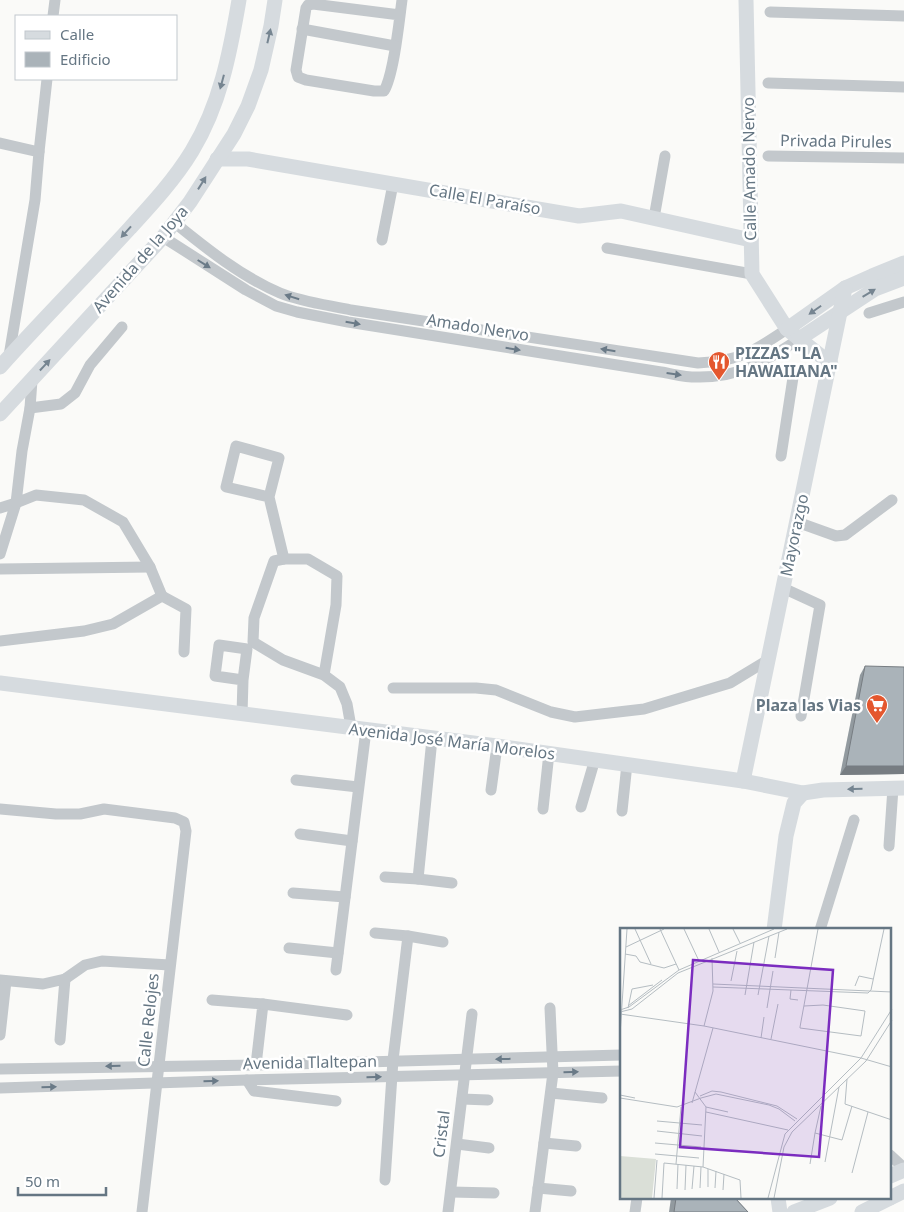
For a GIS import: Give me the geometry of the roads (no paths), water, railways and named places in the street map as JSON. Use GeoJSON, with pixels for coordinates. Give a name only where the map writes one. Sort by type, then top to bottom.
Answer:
{"type":"FeatureCollection","features":[{"type":"Feature","properties":{"kind":"main road","name":"Avenida de la Joya"},"geometry":{"type":"LineString","coordinates":[[5,362],[159,196],[192,152],[219,92],[230,52],[240,0]]}},
{"type":"Feature","properties":{"kind":"main road","name":"Avenida de la Joya"},"geometry":{"type":"LineString","coordinates":[[0,414],[175,223],[234,134],[251,97],[261,70],[275,0]]}},
{"type":"Feature","properties":{"kind":"main road","name":"Calle Amado Nervo"},"geometry":{"type":"LineString","coordinates":[[746,0],[752,274]]}},
{"type":"Feature","properties":{"kind":"main road","name":"Calle El Paraíso"},"geometry":{"type":"LineString","coordinates":[[217,158],[248,159],[579,216],[621,211],[751,240]]}},
{"type":"Feature","properties":{"kind":"main road"},"geometry":{"type":"LineString","coordinates":[[786,329],[845,288],[904,263]]}},
{"type":"Feature","properties":{"kind":"main road"},"geometry":{"type":"LineString","coordinates":[[752,274],[786,329],[831,364]]}},
{"type":"Feature","properties":{"kind":"main road"},"geometry":{"type":"LineString","coordinates":[[799,339],[875,289],[904,278]]}},
{"type":"Feature","properties":{"kind":"main road","name":"Mayorazgo"},"geometry":{"type":"LineString","coordinates":[[743,781],[831,364],[845,288]]}},
{"type":"Feature","properties":{"kind":"main road","name":"Avenida José María Morelos"},"geometry":{"type":"LineString","coordinates":[[0,683],[595,759],[803,792],[898,788]]}},
{"type":"Feature","properties":{"kind":"main road"},"geometry":{"type":"LineString","coordinates":[[774,928],[786,836],[794,803],[803,792]]}},
{"type":"Feature","properties":{"kind":"main road"},"geometry":{"type":"LineString","coordinates":[[892,1175],[904,1169]]}},
{"type":"Feature","properties":{"kind":"main road"},"geometry":{"type":"LineString","coordinates":[[892,1197],[904,1191]]}},
{"type":"Feature","properties":{"kind":"main road"},"geometry":{"type":"LineString","coordinates":[[794,1212],[824,1200]]}},
{"type":"Feature","properties":{"kind":"main road"},"geometry":{"type":"LineString","coordinates":[[865,1211],[886,1200]]}},
{"type":"Feature","properties":{"kind":"street"},"geometry":{"type":"LineString","coordinates":[[53,15],[55,0]]}},
{"type":"Feature","properties":{"kind":"street"},"geometry":{"type":"LineString","coordinates":[[400,15],[362,5],[308,5],[302,29],[296,70],[298,77],[306,80],[384,91],[388,84],[395,46],[400,15],[402,0]]}},
{"type":"Feature","properties":{"kind":"street"},"geometry":{"type":"LineString","coordinates":[[770,12],[904,16]]}},
{"type":"Feature","properties":{"kind":"street"},"geometry":{"type":"LineString","coordinates":[[302,29],[395,46]]}},
{"type":"Feature","properties":{"kind":"street"},"geometry":{"type":"LineString","coordinates":[[5,362],[35,200],[47,80]]}},
{"type":"Feature","properties":{"kind":"street"},"geometry":{"type":"LineString","coordinates":[[768,83],[904,87]]}},
{"type":"Feature","properties":{"kind":"street"},"geometry":{"type":"LineString","coordinates":[[0,143],[40,152]]}},
{"type":"Feature","properties":{"kind":"street"},"geometry":{"type":"LineString","coordinates":[[654,218],[665,156]]}},
{"type":"Feature","properties":{"kind":"street","name":"Privada Pirules"},"geometry":{"type":"LineString","coordinates":[[768,156],[904,158]]}},
{"type":"Feature","properties":{"kind":"street"},"geometry":{"type":"LineString","coordinates":[[382,240],[393,184]]}},
{"type":"Feature","properties":{"kind":"street","name":"Amado Nervo"},"geometry":{"type":"LineString","coordinates":[[175,223],[204,246],[252,279],[280,293],[300,300],[351,310],[698,363],[721,362],[742,356],[757,349],[786,329]]}},
{"type":"Feature","properties":{"kind":"street","name":"Amado Nervo"},"geometry":{"type":"LineString","coordinates":[[162,237],[246,290],[276,306],[348,322],[698,378],[723,376],[747,370],[764,362],[799,339]]}},
{"type":"Feature","properties":{"kind":"street"},"geometry":{"type":"LineString","coordinates":[[607,248],[752,274]]}},
{"type":"Feature","properties":{"kind":"street"},"geometry":{"type":"LineString","coordinates":[[869,313],[904,302]]}},
{"type":"Feature","properties":{"kind":"street"},"geometry":{"type":"LineString","coordinates":[[30,408],[61,404],[75,393],[90,365],[122,327]]}},
{"type":"Feature","properties":{"kind":"street"},"geometry":{"type":"LineString","coordinates":[[781,456],[794,371]]}},
{"type":"Feature","properties":{"kind":"street"},"geometry":{"type":"LineString","coordinates":[[0,554],[16,503],[22,451],[30,408],[32,380]]}},
{"type":"Feature","properties":{"kind":"street"},"geometry":{"type":"LineString","coordinates":[[269,497],[226,488],[236,446],[279,458],[269,497],[284,559]]}},
{"type":"Feature","properties":{"kind":"street"},"geometry":{"type":"LineString","coordinates":[[0,508],[36,495],[84,500],[123,522],[150,567],[162,596],[186,609],[184,652]]}},
{"type":"Feature","properties":{"kind":"street"},"geometry":{"type":"LineString","coordinates":[[797,522],[836,536],[845,535],[892,500]]}},
{"type":"Feature","properties":{"kind":"street"},"geometry":{"type":"LineString","coordinates":[[324,675],[336,605],[337,576],[308,559],[274,561],[254,618],[254,642],[283,660],[324,675],[340,687],[359,729],[358,787],[336,970]]}},
{"type":"Feature","properties":{"kind":"street"},"geometry":{"type":"LineString","coordinates":[[0,568],[150,567]]}},
{"type":"Feature","properties":{"kind":"street"},"geometry":{"type":"LineString","coordinates":[[783,588],[820,605],[801,716]]}},
{"type":"Feature","properties":{"kind":"street"},"geometry":{"type":"LineString","coordinates":[[0,641],[84,631],[113,624],[162,596]]}},
{"type":"Feature","properties":{"kind":"street"},"geometry":{"type":"LineString","coordinates":[[393,688],[476,688],[496,690],[551,712],[575,717],[644,709],[730,683],[768,660]]}},
{"type":"Feature","properties":{"kind":"street"},"geometry":{"type":"LineString","coordinates":[[242,714],[243,680]]}},
{"type":"Feature","properties":{"kind":"street"},"geometry":{"type":"LineString","coordinates":[[418,879],[432,739]]}},
{"type":"Feature","properties":{"kind":"street"},"geometry":{"type":"LineString","coordinates":[[492,790],[497,746]]}},
{"type":"Feature","properties":{"kind":"street"},"geometry":{"type":"LineString","coordinates":[[543,809],[549,753]]}},
{"type":"Feature","properties":{"kind":"street"},"geometry":{"type":"LineString","coordinates":[[581,807],[595,759]]}},
{"type":"Feature","properties":{"kind":"street"},"geometry":{"type":"LineString","coordinates":[[622,811],[627,764]]}},
{"type":"Feature","properties":{"kind":"street"},"geometry":{"type":"LineString","coordinates":[[296,780],[358,787]]}},
{"type":"Feature","properties":{"kind":"street"},"geometry":{"type":"LineString","coordinates":[[889,846],[898,788]]}},
{"type":"Feature","properties":{"kind":"street","name":"Calle Relojes"},"geometry":{"type":"LineString","coordinates":[[0,808],[56,814],[80,814],[104,809],[175,818],[184,822],[186,831],[142,1212]]}},
{"type":"Feature","properties":{"kind":"street"},"geometry":{"type":"LineString","coordinates":[[821,928],[854,820]]}},
{"type":"Feature","properties":{"kind":"street"},"geometry":{"type":"LineString","coordinates":[[300,834],[352,841]]}},
{"type":"Feature","properties":{"kind":"street"},"geometry":{"type":"LineString","coordinates":[[385,878],[418,879],[452,884]]}},
{"type":"Feature","properties":{"kind":"street"},"geometry":{"type":"LineString","coordinates":[[293,893],[344,898]]}},
{"type":"Feature","properties":{"kind":"street"},"geometry":{"type":"LineString","coordinates":[[374,934],[408,936],[443,942]]}},
{"type":"Feature","properties":{"kind":"street"},"geometry":{"type":"LineString","coordinates":[[385,1180],[393,1060],[408,936]]}},
{"type":"Feature","properties":{"kind":"street"},"geometry":{"type":"LineString","coordinates":[[289,948],[338,953]]}},
{"type":"Feature","properties":{"kind":"street"},"geometry":{"type":"LineString","coordinates":[[0,1035],[3,980],[43,984],[65,979],[85,965],[102,961],[170,965]]}},
{"type":"Feature","properties":{"kind":"street"},"geometry":{"type":"LineString","coordinates":[[60,1040],[65,979]]}},
{"type":"Feature","properties":{"kind":"street"},"geometry":{"type":"LineString","coordinates":[[212,1000],[262,1004],[347,1015]]}},
{"type":"Feature","properties":{"kind":"street"},"geometry":{"type":"LineString","coordinates":[[256,1065],[262,1004]]}},
{"type":"Feature","properties":{"kind":"street"},"geometry":{"type":"LineString","coordinates":[[535,1212],[553,1073],[550,1008]]}},
{"type":"Feature","properties":{"kind":"street","name":"Cristal"},"geometry":{"type":"LineString","coordinates":[[448,1212],[472,1014]]}},
{"type":"Feature","properties":{"kind":"street","name":"Avenida Tlaltepan"},"geometry":{"type":"LineString","coordinates":[[0,1069],[620,1056]]}},
{"type":"Feature","properties":{"kind":"street"},"geometry":{"type":"LineString","coordinates":[[74,1067],[74,1086]]}},
{"type":"Feature","properties":{"kind":"street","name":"Avenida Tlaltepan"},"geometry":{"type":"LineString","coordinates":[[0,1088],[157,1082],[620,1071]]}},
{"type":"Feature","properties":{"kind":"street"},"geometry":{"type":"LineString","coordinates":[[247,1080],[254,1090],[336,1100]]}},
{"type":"Feature","properties":{"kind":"street"},"geometry":{"type":"LineString","coordinates":[[551,1093],[602,1098]]}},
{"type":"Feature","properties":{"kind":"street"},"geometry":{"type":"LineString","coordinates":[[462,1098],[488,1100]]}},
{"type":"Feature","properties":{"kind":"street"},"geometry":{"type":"LineString","coordinates":[[544,1142],[576,1146]]}},
{"type":"Feature","properties":{"kind":"street"},"geometry":{"type":"LineString","coordinates":[[457,1144],[489,1148]]}},
{"type":"Feature","properties":{"kind":"street"},"geometry":{"type":"LineString","coordinates":[[892,1157],[904,1169]]}},
{"type":"Feature","properties":{"kind":"street"},"geometry":{"type":"LineString","coordinates":[[538,1188],[571,1191]]}},
{"type":"Feature","properties":{"kind":"street"},"geometry":{"type":"LineString","coordinates":[[450,1192],[494,1193]]}},
{"type":"Feature","properties":{"kind":"place","name":"PIZZAS \"LA HAWAIIANA\""},"geometry":{"type":"Point","coordinates":[719,381]}},
{"type":"Feature","properties":{"kind":"place","name":"Plaza las Vias"},"geometry":{"type":"Point","coordinates":[877,724]}}]}
